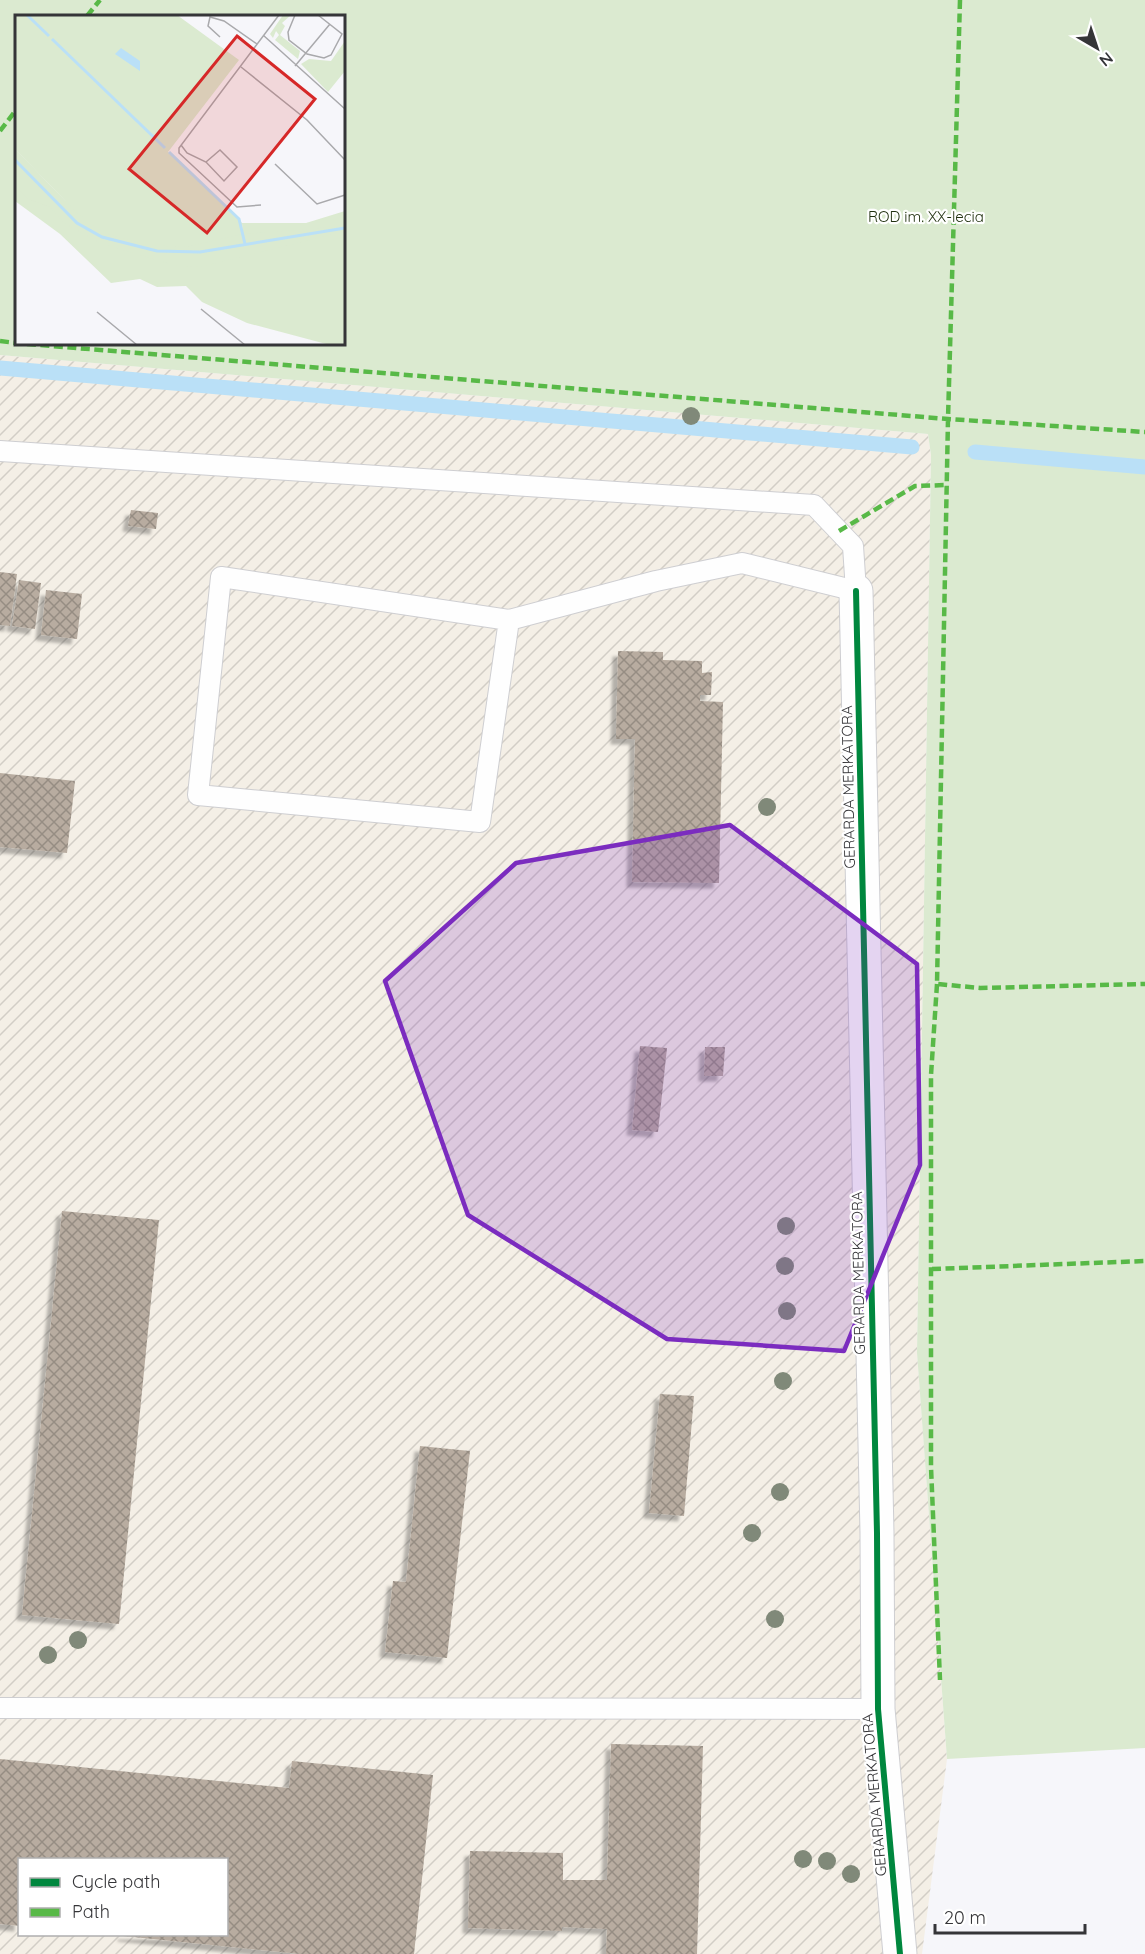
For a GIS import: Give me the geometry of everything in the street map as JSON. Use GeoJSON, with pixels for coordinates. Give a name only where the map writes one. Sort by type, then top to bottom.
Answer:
{"type":"FeatureCollection","features":[{"type":"Feature","properties":{"kind":"street","name":"GERARDA MERKATORA"},"geometry":{"type":"LineString","coordinates":[[856,591],[877,1533],[878,1709],[900,1954]]}},
{"type":"Feature","properties":{"kind":"lane"},"geometry":{"type":"LineString","coordinates":[[0,451],[814,505],[853,546],[856,591],[742,563],[656,581],[510,620],[221,577],[198,795],[480,822],[510,620]]}},
{"type":"Feature","properties":{"kind":"lane"},"geometry":{"type":"LineString","coordinates":[[0,1708],[878,1709]]}},
{"type":"Feature","properties":{"kind":"highlighted area"},"geometry":{"type":"Polygon","coordinates":[[[730,825],[917,964],[920,1165],[844,1351],[667,1339],[468,1215],[385,981],[516,863],[730,825]]]}},
{"type":"Feature","properties":{"kind":"shaded area"},"geometry":{"type":"Polygon","coordinates":[[[0,355],[928,434],[931,455],[917,1353],[947,1759],[922,1954],[0,1954],[0,355]]]}},
{"type":"Feature","properties":{"kind":"green space","name":"ROD im. XX-lecia"},"geometry":{"type":"Polygon","coordinates":[[[0,0],[1145,0],[1145,1748],[947,1759],[917,1353],[931,455],[928,434],[0,355],[0,0]]]}},
{"type":"Feature","properties":{"kind":"building"},"geometry":{"type":"Polygon","coordinates":[[[131,510],[158,513],[156,529],[128,526],[131,510]]]}},
{"type":"Feature","properties":{"kind":"building"},"geometry":{"type":"Polygon","coordinates":[[[0,572],[17,574],[10,626],[0,625],[0,572]]]}},
{"type":"Feature","properties":{"kind":"building"},"geometry":{"type":"Polygon","coordinates":[[[19,580],[41,583],[35,629],[12,626],[19,580]]]}},
{"type":"Feature","properties":{"kind":"building"},"geometry":{"type":"Polygon","coordinates":[[[46,590],[82,594],[77,639],[41,635],[46,590]]]}},
{"type":"Feature","properties":{"kind":"building"},"geometry":{"type":"Polygon","coordinates":[[[618,651],[663,652],[663,660],[702,661],[702,673],[712,672],[711,695],[700,695],[700,701],[723,702],[719,883],[632,882],[635,739],[616,739],[618,651]]]}},
{"type":"Feature","properties":{"kind":"building"},"geometry":{"type":"Polygon","coordinates":[[[0,773],[75,781],[67,853],[0,847],[0,773]]]}},
{"type":"Feature","properties":{"kind":"building"},"geometry":{"type":"Polygon","coordinates":[[[640,1046],[667,1048],[658,1132],[632,1130],[640,1046]]]}},
{"type":"Feature","properties":{"kind":"building"},"geometry":{"type":"Polygon","coordinates":[[[705,1047],[725,1047],[723,1076],[704,1076],[705,1047]]]}},
{"type":"Feature","properties":{"kind":"building"},"geometry":{"type":"Polygon","coordinates":[[[62,1211],[159,1220],[119,1624],[22,1615],[62,1211]]]}},
{"type":"Feature","properties":{"kind":"building"},"geometry":{"type":"Polygon","coordinates":[[[660,1394],[694,1396],[684,1516],[649,1513],[660,1394]]]}},
{"type":"Feature","properties":{"kind":"building"},"geometry":{"type":"Polygon","coordinates":[[[420,1446],[470,1451],[447,1658],[385,1652],[393,1581],[406,1582],[420,1446]]]}},
{"type":"Feature","properties":{"kind":"building"},"geometry":{"type":"Polygon","coordinates":[[[611,1744],[703,1746],[697,1954],[606,1954],[607,1929],[562,1927],[562,1931],[468,1928],[470,1851],[563,1853],[563,1880],[607,1880],[611,1744]]]}},
{"type":"Feature","properties":{"kind":"building"},"geometry":{"type":"Polygon","coordinates":[[[0,1759],[289,1788],[292,1761],[433,1775],[414,1954],[300,1954],[123,1936],[228,1936],[228,1858],[18,1858],[18,1926],[0,1924],[0,1759]]]}},
{"type":"Feature","properties":{"kind":"waterway"},"geometry":{"type":"LineString","coordinates":[[0,368],[912,447]]}},
{"type":"Feature","properties":{"kind":"waterway"},"geometry":{"type":"LineString","coordinates":[[975,452],[1145,467]]}},
{"type":"Feature","properties":{"kind":"marked path"},"geometry":{"type":"LineString","coordinates":[[88,15],[100,0]]}},
{"type":"Feature","properties":{"kind":"marked path"},"geometry":{"type":"LineString","coordinates":[[960,0],[948,419],[937,984],[980,988],[1145,984]]}},
{"type":"Feature","properties":{"kind":"marked path"},"geometry":{"type":"LineString","coordinates":[[0,131],[15,111]]}},
{"type":"Feature","properties":{"kind":"marked path"},"geometry":{"type":"LineString","coordinates":[[0,341],[15,343]]}},
{"type":"Feature","properties":{"kind":"marked path"},"geometry":{"type":"LineString","coordinates":[[39,345],[948,419],[1145,432]]}},
{"type":"Feature","properties":{"kind":"marked path"},"geometry":{"type":"LineString","coordinates":[[839,531],[915,486],[947,485]]}},
{"type":"Feature","properties":{"kind":"marked path"},"geometry":{"type":"LineString","coordinates":[[937,984],[931,1075],[931,1467],[940,1680]]}},
{"type":"Feature","properties":{"kind":"marked path"},"geometry":{"type":"LineString","coordinates":[[932,1269],[1145,1261]]}},
{"type":"Feature","properties":{"kind":"cycle path"},"geometry":{"type":"LineString","coordinates":[[856,591],[877,1533],[878,1709],[900,1954]]}}]}
